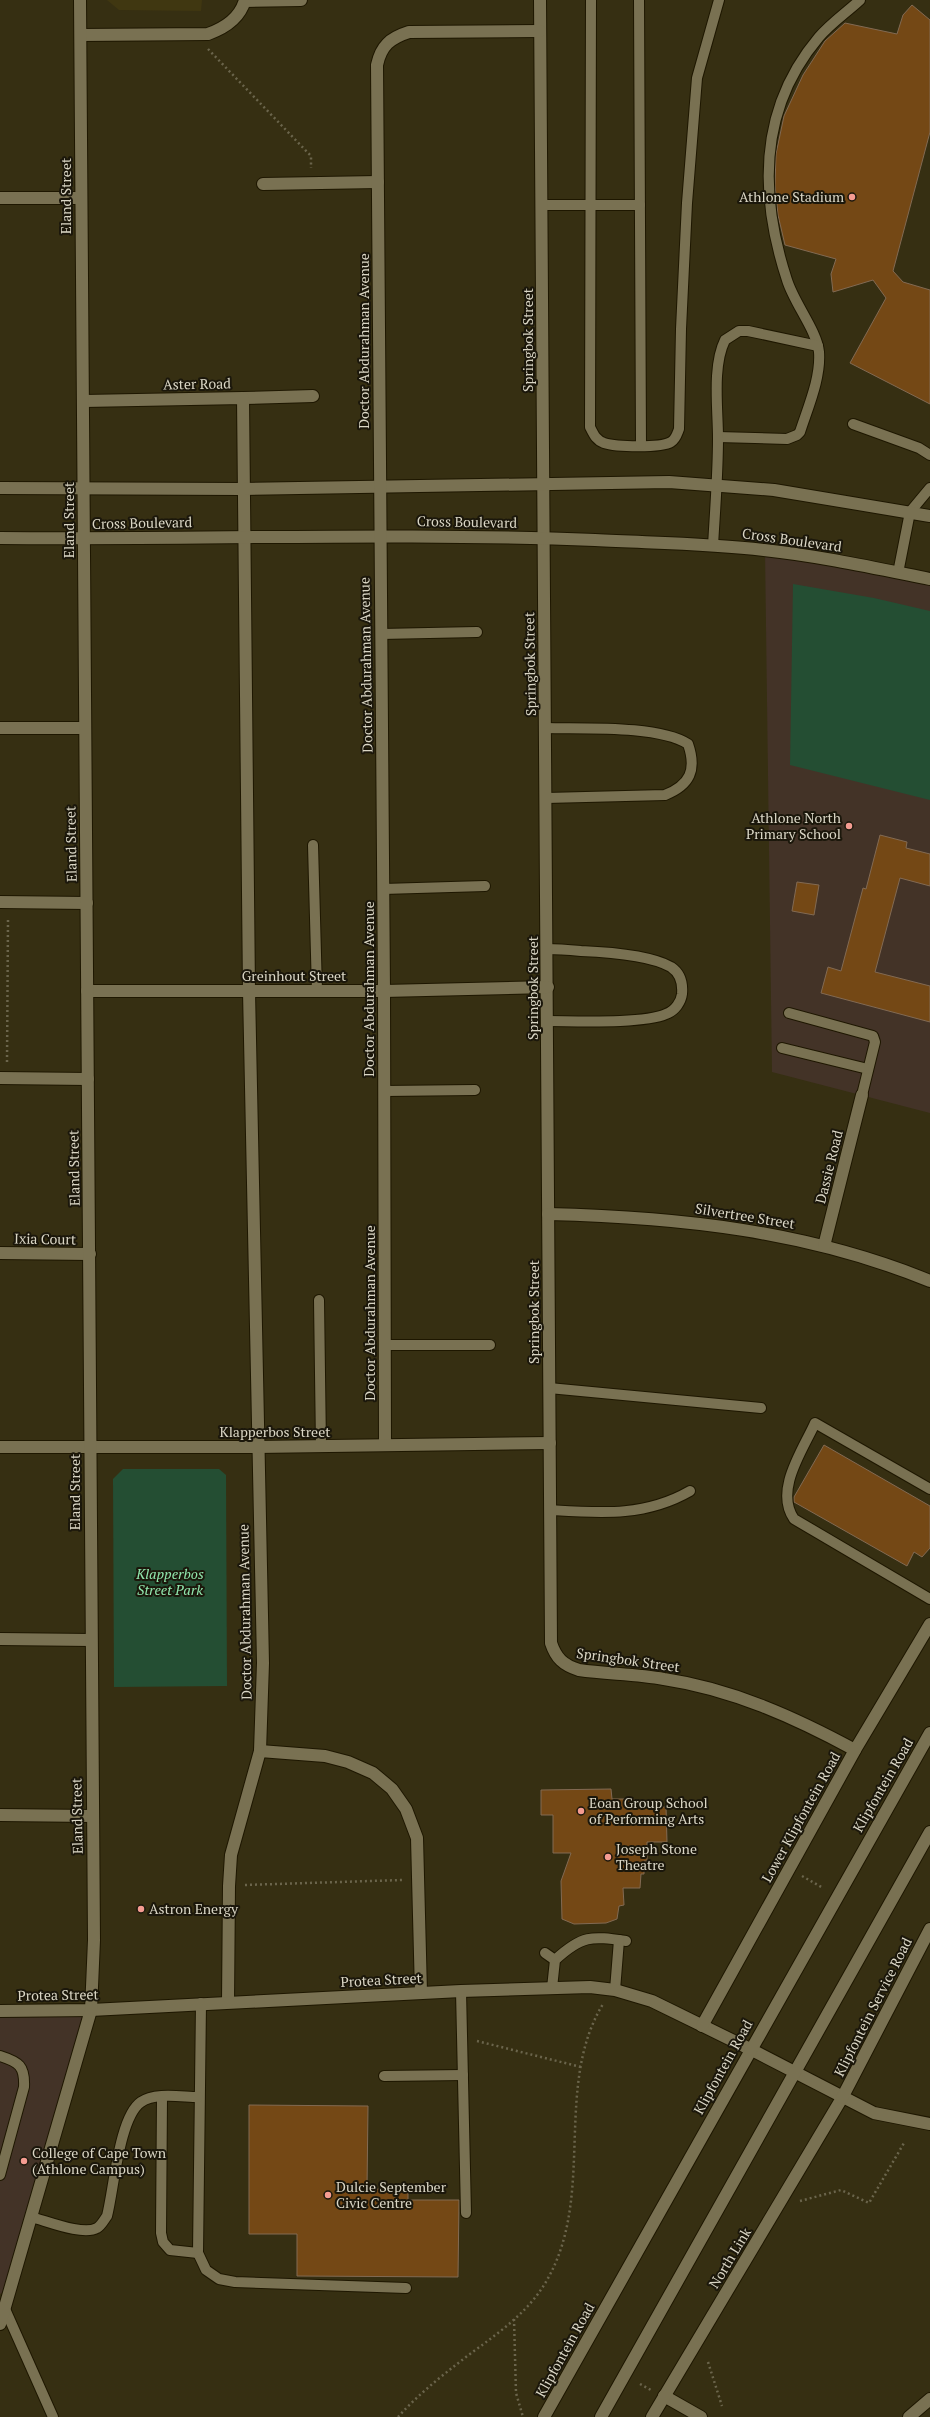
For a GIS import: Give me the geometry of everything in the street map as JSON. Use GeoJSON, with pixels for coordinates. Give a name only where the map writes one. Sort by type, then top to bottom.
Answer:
{"type":"FeatureCollection","features":[{"type":"Feature","properties":{"kind":"street","name":"Eland Street"},"geometry":{"type":"LineString","coordinates":[[0,2324],[2,2309],[31,2217],[91,2010],[94,1940],[89,1447],[90,1254],[83,539],[84,401],[80,0]]}},
{"type":"Feature","properties":{"kind":"street"},"geometry":{"type":"LineString","coordinates":[[81,35],[208,34],[223,29],[235,17],[245,0],[301,0]]}},
{"type":"Feature","properties":{"kind":"street","name":"Springbok Street"},"geometry":{"type":"LineString","coordinates":[[540,0],[548,949],[551,1642],[560,1661],[579,1670],[665,1679],[709,1688],[760,1704],[813,1727],[855,1750]]}},
{"type":"Feature","properties":{"kind":"street","name":"Doctor Abdurahman Avenue"},"geometry":{"type":"LineString","coordinates":[[385,1445],[384,991],[376,81],[379,55],[384,45],[394,37],[409,32],[540,31]]}},
{"type":"Feature","properties":{"kind":"street"},"geometry":{"type":"LineString","coordinates":[[263,184],[378,182]]}},
{"type":"Feature","properties":{"kind":"street"},"geometry":{"type":"LineString","coordinates":[[0,198],[81,198]]}},
{"type":"Feature","properties":{"kind":"street"},"geometry":{"type":"LineString","coordinates":[[243,398],[313,396]]}},
{"type":"Feature","properties":{"kind":"street","name":"Aster Road"},"geometry":{"type":"LineString","coordinates":[[84,401],[243,398],[243,537]]}},
{"type":"Feature","properties":{"kind":"street"},"geometry":{"type":"LineString","coordinates":[[0,488],[243,489],[669,482],[774,490],[930,516]]}},
{"type":"Feature","properties":{"kind":"street","name":"Cross Boulevard"},"geometry":{"type":"LineString","coordinates":[[0,538],[83,539],[380,536],[544,538],[713,546],[764,550],[930,579]]}},
{"type":"Feature","properties":{"kind":"street","name":"Doctor Abdurahman Avenue"},"geometry":{"type":"LineString","coordinates":[[228,2002],[229,1886],[231,1855],[238,1825],[260,1751],[263,1663],[257,1447],[243,537]]}},
{"type":"Feature","properties":{"kind":"street"},"geometry":{"type":"LineString","coordinates":[[0,728],[85,728]]}},
{"type":"Feature","properties":{"kind":"street"},"geometry":{"type":"LineString","coordinates":[[4,903],[87,903]]}},
{"type":"Feature","properties":{"kind":"street","name":"Greinhout Street"},"geometry":{"type":"LineString","coordinates":[[87,991],[384,991],[548,987]]}},
{"type":"Feature","properties":{"kind":"street"},"geometry":{"type":"LineString","coordinates":[[4,1078],[88,1079]]}},
{"type":"Feature","properties":{"kind":"street","name":"Dassie Road"},"geometry":{"type":"LineString","coordinates":[[824,1246],[862,1095]]}},
{"type":"Feature","properties":{"kind":"street","name":"Silvertree Street"},"geometry":{"type":"LineString","coordinates":[[548,1214],[676,1220],[768,1233],[868,1258],[930,1281]]}},
{"type":"Feature","properties":{"kind":"street","name":"Ixia Court"},"geometry":{"type":"LineString","coordinates":[[0,1253],[90,1254]]}},
{"type":"Feature","properties":{"kind":"street","name":"Klapperbos Street"},"geometry":{"type":"LineString","coordinates":[[0,1447],[257,1447],[550,1443]]}},
{"type":"Feature","properties":{"kind":"street","name":"Lower Klipfontein Road"},"geometry":{"type":"LineString","coordinates":[[702,2026],[855,1750],[930,1624]]}},
{"type":"Feature","properties":{"kind":"street"},"geometry":{"type":"LineString","coordinates":[[0,1639],[91,1640]]}},
{"type":"Feature","properties":{"kind":"street","name":"Klipfontein Road"},"geometry":{"type":"LineString","coordinates":[[544,2417],[750,2049],[930,1733]]}},
{"type":"Feature","properties":{"kind":"street"},"geometry":{"type":"LineString","coordinates":[[260,1751],[325,1756],[348,1762],[373,1773],[392,1789],[406,1809],[417,1838],[420,1879],[421,1993]]}},
{"type":"Feature","properties":{"kind":"street"},"geometry":{"type":"LineString","coordinates":[[0,1815],[92,1816]]}},
{"type":"Feature","properties":{"kind":"street"},"geometry":{"type":"LineString","coordinates":[[601,2417],[793,2072],[930,1832]]}},
{"type":"Feature","properties":{"kind":"street","name":"Klipfontein Service Road"},"geometry":{"type":"LineString","coordinates":[[842,2098],[930,1929]]}},
{"type":"Feature","properties":{"kind":"street","name":"Protea Street"},"geometry":{"type":"LineString","coordinates":[[0,2010],[91,2010],[201,2003],[552,1988],[590,1987],[615,1990],[652,2001],[750,2049],[842,2098],[886,2117],[930,2124]]}},
{"type":"Feature","properties":{"kind":"street","name":"North Link"},"geometry":{"type":"LineString","coordinates":[[652,2417],[842,2098]]}},
{"type":"Feature","properties":{"kind":"street"},"geometry":{"type":"LineString","coordinates":[[664,2396],[701,2417]]}},
{"type":"Feature","properties":{"kind":"street"},"geometry":{"type":"LineString","coordinates":[[909,2417],[930,2399]]}},
{"type":"Feature","properties":{"kind":"lane"},"geometry":{"type":"LineString","coordinates":[[591,0],[589,205],[590,427],[595,437],[604,443],[641,445],[669,443],[675,438],[679,429],[681,329],[687,203],[697,78],[719,0]]}},
{"type":"Feature","properties":{"kind":"lane"},"geometry":{"type":"LineString","coordinates":[[639,0],[641,445]]}},
{"type":"Feature","properties":{"kind":"lane"},"geometry":{"type":"LineString","coordinates":[[718,437],[787,439],[797,436],[808,407],[818,368],[818,346],[817,340],[792,294],[780,260],[771,220],[767,190],[768,154],[780,104],[795,72],[820,36],[860,0]]}},
{"type":"Feature","properties":{"kind":"lane"},"geometry":{"type":"LineString","coordinates":[[542,205],[640,205]]}},
{"type":"Feature","properties":{"kind":"lane"},"geometry":{"type":"LineString","coordinates":[[713,546],[717,486],[718,383],[720,352],[724,340],[740,331],[748,331],[818,346]]}},
{"type":"Feature","properties":{"kind":"lane"},"geometry":{"type":"LineString","coordinates":[[853,424],[919,448],[930,455]]}},
{"type":"Feature","properties":{"kind":"lane"},"geometry":{"type":"LineString","coordinates":[[898,573],[910,512],[930,488]]}},
{"type":"Feature","properties":{"kind":"lane"},"geometry":{"type":"LineString","coordinates":[[380,634],[477,632]]}},
{"type":"Feature","properties":{"kind":"lane"},"geometry":{"type":"LineString","coordinates":[[546,728],[617,730],[677,737],[688,744],[692,765],[688,779],[680,789],[665,795],[546,798]]}},
{"type":"Feature","properties":{"kind":"lane"},"geometry":{"type":"LineString","coordinates":[[314,845],[317,991]]}},
{"type":"Feature","properties":{"kind":"lane"},"geometry":{"type":"LineString","coordinates":[[383,889],[485,886]]}},
{"type":"Feature","properties":{"kind":"lane"},"geometry":{"type":"LineString","coordinates":[[548,949],[590,951],[653,960],[671,968],[680,977],[683,988],[682,998],[676,1008],[667,1014],[648,1018],[548,1021]]}},
{"type":"Feature","properties":{"kind":"lane"},"geometry":{"type":"LineString","coordinates":[[790,1013],[873,1036],[875,1042],[862,1095]]}},
{"type":"Feature","properties":{"kind":"lane"},"geometry":{"type":"LineString","coordinates":[[782,1048],[868,1069]]}},
{"type":"Feature","properties":{"kind":"lane"},"geometry":{"type":"LineString","coordinates":[[384,1091],[475,1090]]}},
{"type":"Feature","properties":{"kind":"lane"},"geometry":{"type":"LineString","coordinates":[[319,1300],[321,1446]]}},
{"type":"Feature","properties":{"kind":"lane"},"geometry":{"type":"LineString","coordinates":[[385,1345],[490,1345]]}},
{"type":"Feature","properties":{"kind":"lane"},"geometry":{"type":"LineString","coordinates":[[549,1388],[761,1408]]}},
{"type":"Feature","properties":{"kind":"lane"},"geometry":{"type":"LineString","coordinates":[[930,1489],[815,1423],[788,1482],[786,1500],[788,1511],[794,1519],[930,1600]]}},
{"type":"Feature","properties":{"kind":"lane"},"geometry":{"type":"LineString","coordinates":[[550,1510],[602,1512],[648,1509],[666,1504],[690,1490]]}},
{"type":"Feature","properties":{"kind":"lane"},"geometry":{"type":"LineString","coordinates":[[552,1988],[555,1960],[574,1943],[585,1938],[622,1940],[615,1990]]}},
{"type":"Feature","properties":{"kind":"lane"},"geometry":{"type":"LineString","coordinates":[[545,1953],[555,1960]]}},
{"type":"Feature","properties":{"kind":"lane"},"geometry":{"type":"LineString","coordinates":[[461,1991],[466,2213]]}},
{"type":"Feature","properties":{"kind":"lane"},"geometry":{"type":"LineString","coordinates":[[201,2003],[198,2097],[198,2253],[206,2270],[219,2279],[235,2282],[406,2288]]}},
{"type":"Feature","properties":{"kind":"lane"},"geometry":{"type":"LineString","coordinates":[[0,2056],[15,2061],[24,2075],[24,2087],[0,2175]]}},
{"type":"Feature","properties":{"kind":"lane"},"geometry":{"type":"LineString","coordinates":[[384,2076],[463,2075]]}},
{"type":"Feature","properties":{"kind":"lane"},"geometry":{"type":"LineString","coordinates":[[31,2217],[76,2230],[90,2231],[99,2227],[107,2216],[129,2115],[141,2102],[162,2097],[198,2097]]}},
{"type":"Feature","properties":{"kind":"lane"},"geometry":{"type":"LineString","coordinates":[[162,2097],[161,2233],[163,2242],[170,2250],[198,2253]]}},
{"type":"Feature","properties":{"kind":"lane"},"geometry":{"type":"LineString","coordinates":[[2,2309],[53,2417]]}},
{"type":"Feature","properties":{"kind":"path"},"geometry":{"type":"LineString","coordinates":[[208,34],[208,51],[311,156],[312,182]]}},
{"type":"Feature","properties":{"kind":"path"},"geometry":{"type":"LineString","coordinates":[[4,903],[4,1078]]}},
{"type":"Feature","properties":{"kind":"path"},"geometry":{"type":"LineString","coordinates":[[801,1875],[823,1888]]}},
{"type":"Feature","properties":{"kind":"path"},"geometry":{"type":"LineString","coordinates":[[229,1886],[420,1879]]}},
{"type":"Feature","properties":{"kind":"path"},"geometry":{"type":"LineString","coordinates":[[398,2417],[451,2368],[522,2313],[547,2281],[561,2250],[567,2230],[576,2160],[581,2067],[595,2018],[615,1990]]}},
{"type":"Feature","properties":{"kind":"path"},"geometry":{"type":"LineString","coordinates":[[462,2038],[581,2067]]}},
{"type":"Feature","properties":{"kind":"path"},"geometry":{"type":"LineString","coordinates":[[797,2201],[841,2190],[868,2203],[904,2143]]}},
{"type":"Feature","properties":{"kind":"path"},"geometry":{"type":"LineString","coordinates":[[514,2319],[516,2393],[522,2417]]}},
{"type":"Feature","properties":{"kind":"path"},"geometry":{"type":"LineString","coordinates":[[708,2362],[722,2406]]}},
{"type":"Feature","properties":{"kind":"shaded area"},"geometry":{"type":"Polygon","coordinates":[[[107,0],[202,0],[201,11],[119,10],[107,0]]]}},
{"type":"Feature","properties":{"kind":"shaded area","name":"Athlone North Primary School"},"geometry":{"type":"Polygon","coordinates":[[[765,550],[930,579],[930,1113],[772,1072],[765,550]]]}},
{"type":"Feature","properties":{"kind":"shaded area","name":"College of Cape Town (Athlone Campus)"},"geometry":{"type":"Polygon","coordinates":[[[91,2010],[10,2290],[0,2294],[0,2011],[91,2010]]]}},
{"type":"Feature","properties":{"kind":"green space"},"geometry":{"type":"Polygon","coordinates":[[[793,584],[874,598],[930,611],[930,800],[790,765],[793,584]]]}},
{"type":"Feature","properties":{"kind":"green space","name":"Klapperbos Street Park"},"geometry":{"type":"Polygon","coordinates":[[[123,1469],[219,1469],[226,1475],[227,1686],[114,1687],[113,1479],[123,1469]]]}},
{"type":"Feature","properties":{"kind":"building","name":"Athlone Stadium"},"geometry":{"type":"Polygon","coordinates":[[[912,5],[930,20],[930,132],[893,271],[903,282],[930,290],[930,404],[850,363],[886,298],[873,280],[833,292],[831,274],[836,259],[785,245],[778,215],[775,185],[776,154],[784,116],[803,75],[825,41],[845,23],[897,34],[903,15],[912,5]]]}},
{"type":"Feature","properties":{"kind":"building"},"geometry":{"type":"Polygon","coordinates":[[[880,835],[907,842],[906,848],[930,854],[930,886],[900,878],[875,972],[930,986],[930,1022],[821,993],[828,967],[841,971],[863,888],[866,889],[880,835]]]}},
{"type":"Feature","properties":{"kind":"building"},"geometry":{"type":"Polygon","coordinates":[[[797,882],[819,885],[814,915],[792,911],[797,882]]]}},
{"type":"Feature","properties":{"kind":"building"},"geometry":{"type":"Polygon","coordinates":[[[824,1445],[930,1506],[930,1548],[922,1557],[914,1552],[907,1566],[794,1502],[794,1497],[824,1445]]]}},
{"type":"Feature","properties":{"kind":"building","name":"Joseph Stone Theatre"},"geometry":{"type":"Polygon","coordinates":[[[611,1789],[612,1799],[634,1799],[634,1807],[666,1807],[667,1842],[647,1842],[647,1861],[644,1861],[644,1874],[641,1874],[640,1888],[623,1888],[624,1905],[619,1906],[617,1919],[606,1923],[574,1924],[562,1919],[561,1881],[571,1853],[553,1853],[553,1815],[541,1815],[541,1790],[611,1789]]]}},
{"type":"Feature","properties":{"kind":"building","name":"Dulcie September Civic Centre"},"geometry":{"type":"Polygon","coordinates":[[[249,2105],[368,2106],[367,2189],[408,2189],[408,2200],[459,2200],[458,2277],[297,2276],[297,2234],[249,2234],[249,2105]]]}},
{"type":"Feature","properties":{"kind":"place","name":"Athlone Stadium"},"geometry":{"type":"Point","coordinates":[852,197]}},
{"type":"Feature","properties":{"kind":"place","name":"Athlone North Primary School"},"geometry":{"type":"Point","coordinates":[849,826]}},
{"type":"Feature","properties":{"kind":"place","name":"Eoan Group School of Performing Arts"},"geometry":{"type":"Point","coordinates":[581,1811]}},
{"type":"Feature","properties":{"kind":"place","name":"Joseph Stone Theatre"},"geometry":{"type":"Point","coordinates":[608,1857]}},
{"type":"Feature","properties":{"kind":"place","name":"Astron Energy"},"geometry":{"type":"Point","coordinates":[141,1909]}},
{"type":"Feature","properties":{"kind":"place","name":"College of Cape Town (Athlone Campus)"},"geometry":{"type":"Point","coordinates":[24,2161]}},
{"type":"Feature","properties":{"kind":"place","name":"Dulcie September Civic Centre"},"geometry":{"type":"Point","coordinates":[328,2195]}}]}
